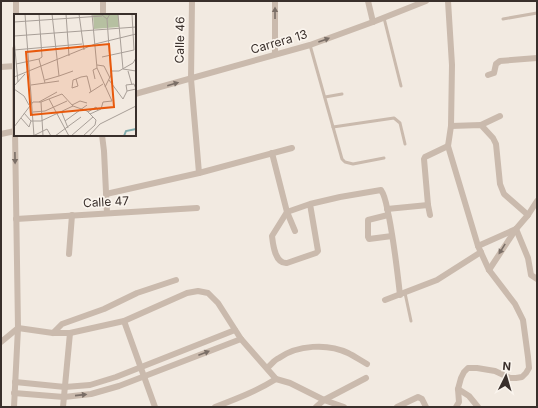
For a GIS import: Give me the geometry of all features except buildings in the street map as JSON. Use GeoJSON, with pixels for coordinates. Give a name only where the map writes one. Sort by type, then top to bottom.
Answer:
{"type":"FeatureCollection","features":[{"type":"Feature","properties":{"kind":"street"},"geometry":{"type":"LineString","coordinates":[[16,1],[16,14]]}},
{"type":"Feature","properties":{"kind":"street"},"geometry":{"type":"LineString","coordinates":[[103,1],[103,14]]}},
{"type":"Feature","properties":{"kind":"street","name":"Calle 46"},"geometry":{"type":"LineString","coordinates":[[192,1],[191,79],[199,173]]}},
{"type":"Feature","properties":{"kind":"street"},"geometry":{"type":"LineString","coordinates":[[275,1],[275,54]]}},
{"type":"Feature","properties":{"kind":"street"},"geometry":{"type":"LineString","coordinates":[[368,1],[373,22]]}},
{"type":"Feature","properties":{"kind":"street","name":"Carrera 13"},"geometry":{"type":"LineString","coordinates":[[136,94],[310,45],[426,1]]}},
{"type":"Feature","properties":{"kind":"street"},"geometry":{"type":"LineString","coordinates":[[448,1],[452,65],[451,126],[448,146],[478,246],[489,270],[515,304],[523,320],[529,368],[522,377],[516,378],[510,378],[495,371],[468,368],[461,378],[458,389],[459,402],[456,407]]}},
{"type":"Feature","properties":{"kind":"street"},"geometry":{"type":"LineString","coordinates":[[488,75],[494,73],[497,63],[500,61],[537,58]]}},
{"type":"Feature","properties":{"kind":"street"},"geometry":{"type":"LineString","coordinates":[[1,67],[14,66]]}},
{"type":"Feature","properties":{"kind":"street"},"geometry":{"type":"LineString","coordinates":[[451,126],[481,125],[500,116]]}},
{"type":"Feature","properties":{"kind":"street"},"geometry":{"type":"LineString","coordinates":[[481,125],[493,138],[496,144],[500,184],[504,194],[528,215]]}},
{"type":"Feature","properties":{"kind":"street"},"geometry":{"type":"LineString","coordinates":[[1,134],[14,131]]}},
{"type":"Feature","properties":{"kind":"street"},"geometry":{"type":"LineString","coordinates":[[14,407],[18,328],[15,136]]}},
{"type":"Feature","properties":{"kind":"street"},"geometry":{"type":"LineString","coordinates":[[102,136],[107,213]]}},
{"type":"Feature","properties":{"kind":"street"},"geometry":{"type":"LineString","coordinates":[[430,215],[424,158],[448,146]]}},
{"type":"Feature","properties":{"kind":"street"},"geometry":{"type":"LineString","coordinates":[[106,194],[199,173],[292,148]]}},
{"type":"Feature","properties":{"kind":"street"},"geometry":{"type":"LineString","coordinates":[[272,153],[287,212],[295,231]]}},
{"type":"Feature","properties":{"kind":"street"},"geometry":{"type":"LineString","coordinates":[[310,204],[318,251],[315,254],[282,264],[276,257],[272,238],[273,233],[287,212],[310,204],[379,190],[382,192],[388,212],[403,294]]}},
{"type":"Feature","properties":{"kind":"street"},"geometry":{"type":"LineString","coordinates":[[489,270],[516,229],[537,201]]}},
{"type":"Feature","properties":{"kind":"street"},"geometry":{"type":"LineString","coordinates":[[392,236],[369,239],[368,220],[388,212],[428,205]]}},
{"type":"Feature","properties":{"kind":"street","name":"Calle 47"},"geometry":{"type":"LineString","coordinates":[[16,219],[197,208]]}},
{"type":"Feature","properties":{"kind":"street"},"geometry":{"type":"LineString","coordinates":[[68,254],[72,215]]}},
{"type":"Feature","properties":{"kind":"street"},"geometry":{"type":"LineString","coordinates":[[478,246],[516,229]]}},
{"type":"Feature","properties":{"kind":"street"},"geometry":{"type":"LineString","coordinates":[[516,229],[528,258],[531,275],[537,278]]}},
{"type":"Feature","properties":{"kind":"street"},"geometry":{"type":"LineString","coordinates":[[385,300],[437,280],[481,252]]}},
{"type":"Feature","properties":{"kind":"street"},"geometry":{"type":"LineString","coordinates":[[53,334],[59,325],[104,309],[137,293],[176,280]]}},
{"type":"Feature","properties":{"kind":"street"},"geometry":{"type":"LineString","coordinates":[[1,342],[18,328],[53,334],[70,333],[124,321],[187,293],[198,291],[208,293],[218,303],[240,339],[276,378],[324,400],[344,407]]}},
{"type":"Feature","properties":{"kind":"street"},"geometry":{"type":"LineString","coordinates":[[124,321],[155,407]]}},
{"type":"Feature","properties":{"kind":"street"},"geometry":{"type":"LineString","coordinates":[[15,382],[65,387],[90,385],[116,377],[235,330]]}},
{"type":"Feature","properties":{"kind":"street"},"geometry":{"type":"LineString","coordinates":[[63,407],[70,333]]}},
{"type":"Feature","properties":{"kind":"street"},"geometry":{"type":"LineString","coordinates":[[14,393],[64,397],[92,394],[119,386],[240,339]]}},
{"type":"Feature","properties":{"kind":"street"},"geometry":{"type":"LineString","coordinates":[[267,368],[279,358],[292,351],[321,347],[347,352],[367,364]]}},
{"type":"Feature","properties":{"kind":"street"},"geometry":{"type":"LineString","coordinates":[[215,407],[247,394],[276,378]]}},
{"type":"Feature","properties":{"kind":"street"},"geometry":{"type":"LineString","coordinates":[[316,407],[324,400],[366,378]]}},
{"type":"Feature","properties":{"kind":"street"},"geometry":{"type":"LineString","coordinates":[[458,389],[469,396],[478,407]]}},
{"type":"Feature","properties":{"kind":"street"},"geometry":{"type":"LineString","coordinates":[[397,407],[418,397],[422,399],[426,407]]}},
{"type":"Feature","properties":{"kind":"lane"},"geometry":{"type":"LineString","coordinates":[[503,20],[537,13]]}},
{"type":"Feature","properties":{"kind":"lane"},"geometry":{"type":"LineString","coordinates":[[384,18],[401,86]]}},
{"type":"Feature","properties":{"kind":"lane"},"geometry":{"type":"LineString","coordinates":[[310,45],[340,153],[345,162],[353,164],[384,158]]}},
{"type":"Feature","properties":{"kind":"lane"},"geometry":{"type":"LineString","coordinates":[[325,97],[342,94]]}},
{"type":"Feature","properties":{"kind":"lane"},"geometry":{"type":"LineString","coordinates":[[333,127],[394,118],[400,123],[405,144]]}},
{"type":"Feature","properties":{"kind":"lane"},"geometry":{"type":"LineString","coordinates":[[403,294],[411,321]]}}]}
